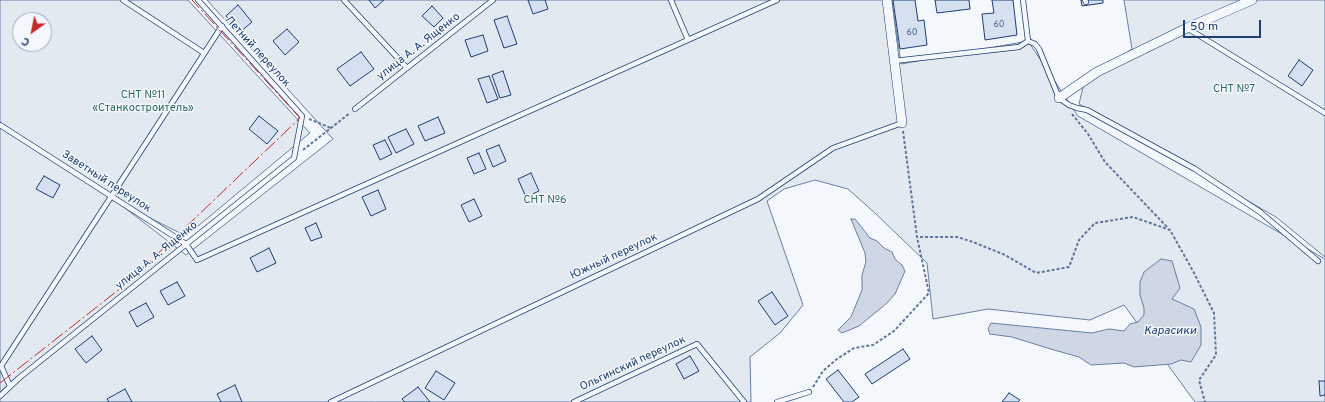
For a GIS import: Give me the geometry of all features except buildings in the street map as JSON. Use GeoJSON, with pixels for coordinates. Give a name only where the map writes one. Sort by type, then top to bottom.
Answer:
{"type":"FeatureCollection","features":[{"type":"Feature","properties":{"kind":"street"},"geometry":{"type":"LineString","coordinates":[[886,0],[902,123]]}},
{"type":"Feature","properties":{"kind":"street"},"geometry":{"type":"LineString","coordinates":[[1059,98],[1097,72],[1187,28],[1252,0]]}},
{"type":"Feature","properties":{"kind":"lane"},"geometry":{"type":"LineString","coordinates":[[123,0],[204,54]]}},
{"type":"Feature","properties":{"kind":"lane","name":"Летний переулок"},"geometry":{"type":"LineString","coordinates":[[198,0],[302,116]]}},
{"type":"Feature","properties":{"kind":"lane"},"geometry":{"type":"LineString","coordinates":[[344,0],[406,68]]}},
{"type":"Feature","properties":{"kind":"lane","name":"улица А. А. Ященко"},"geometry":{"type":"LineString","coordinates":[[355,109],[493,0]]}},
{"type":"Feature","properties":{"kind":"lane"},"geometry":{"type":"LineString","coordinates":[[671,0],[688,40],[777,0]]}},
{"type":"Feature","properties":{"kind":"lane"},"geometry":{"type":"LineString","coordinates":[[1023,0],[1028,41]]}},
{"type":"Feature","properties":{"kind":"lane"},"geometry":{"type":"LineString","coordinates":[[10,386],[1,366],[222,26]]}},
{"type":"Feature","properties":{"kind":"lane"},"geometry":{"type":"LineString","coordinates":[[1187,28],[1325,113]]}},
{"type":"Feature","properties":{"kind":"lane","name":"Заветный переулок"},"geometry":{"type":"LineString","coordinates":[[0,125],[186,244],[197,260],[688,40]]}},
{"type":"Feature","properties":{"kind":"lane"},"geometry":{"type":"LineString","coordinates":[[894,61],[1019,47],[1028,41]]}},
{"type":"Feature","properties":{"kind":"lane"},"geometry":{"type":"LineString","coordinates":[[1028,41],[1035,44],[1039,49],[1059,98],[1069,105],[1087,110],[1195,169],[1260,212],[1318,261]]}},
{"type":"Feature","properties":{"kind":"lane"},"geometry":{"type":"LineString","coordinates":[[294,158],[302,116]]}},
{"type":"Feature","properties":{"kind":"lane","name":"Южный переулок"},"geometry":{"type":"LineString","coordinates":[[331,402],[758,198],[833,148],[902,123]]}},
{"type":"Feature","properties":{"kind":"lane","name":"улица А. А. Ященко"},"geometry":{"type":"LineString","coordinates":[[0,396],[19,378],[294,158]]}},
{"type":"Feature","properties":{"kind":"lane","name":"Ольгинский переулок"},"geometry":{"type":"LineString","coordinates":[[574,402],[697,344],[744,402]]}},
{"type":"Feature","properties":{"kind":"lane"},"geometry":{"type":"LineString","coordinates":[[777,402],[809,392]]}},
{"type":"Feature","properties":{"kind":"path"},"geometry":{"type":"LineString","coordinates":[[1059,98],[1088,134],[1105,162],[1170,230],[1214,313],[1216,355],[1199,380],[1204,402]]}},
{"type":"Feature","properties":{"kind":"path"},"geometry":{"type":"LineString","coordinates":[[294,158],[355,109]]}},
{"type":"Feature","properties":{"kind":"path"},"geometry":{"type":"LineString","coordinates":[[302,116],[331,128]]}},
{"type":"Feature","properties":{"kind":"path"},"geometry":{"type":"LineString","coordinates":[[809,392],[823,371],[837,359],[854,348],[873,345],[894,331],[928,293],[917,237],[902,123]]}},
{"type":"Feature","properties":{"kind":"path"},"geometry":{"type":"LineString","coordinates":[[917,237],[957,237],[974,242],[1006,255],[1036,273],[1069,267],[1079,240],[1095,223],[1134,217],[1170,230]]}},
{"type":"Feature","properties":{"kind":"green space","name":"СНТ №6"},"geometry":{"type":"Polygon","coordinates":[[[0,0],[188,0],[310,133],[186,236],[116,201],[186,255],[333,139],[207,0],[892,0],[901,64],[1028,41],[1078,116],[1325,259],[1325,402],[1195,402],[1124,305],[1090,320],[988,309],[933,319],[927,263],[848,189],[815,180],[784,189],[767,201],[803,305],[780,333],[750,357],[751,402],[0,402],[0,0]]]}},
{"type":"Feature","properties":{"kind":"green space","name":"СНТ №7"},"geometry":{"type":"Polygon","coordinates":[[[1124,0],[1325,0],[1325,257],[1276,217],[1079,104],[1085,79],[1132,49],[1124,0]]]}},
{"type":"Feature","properties":{"kind":"water"},"geometry":{"type":"Polygon","coordinates":[[[851,219],[855,219],[870,238],[877,241],[884,248],[892,252],[895,259],[902,265],[905,271],[895,294],[887,303],[859,326],[842,333],[838,330],[851,317],[862,290],[862,275],[866,262],[865,253],[851,219]]]}},
{"type":"Feature","properties":{"kind":"water","name":"Карасики"},"geometry":{"type":"Polygon","coordinates":[[[1161,259],[1172,261],[1180,288],[1172,299],[1194,309],[1201,327],[1201,345],[1191,362],[1181,360],[1171,364],[1134,367],[1124,363],[1091,365],[1079,357],[1012,337],[990,334],[988,329],[991,323],[1092,333],[1109,329],[1124,331],[1130,324],[1138,322],[1144,315],[1144,308],[1140,295],[1140,282],[1144,272],[1161,259]]]}},
{"type":"Feature","properties":{"kind":"power"},"geometry":{"type":"LineString","coordinates":[[0,383],[126,284],[300,118],[192,0]]}},
{"type":"Feature","properties":{"kind":"park label","name":"СНТ №11 «Станкостроитель»"},"geometry":{"type":"Point","coordinates":[143,102]}}]}
